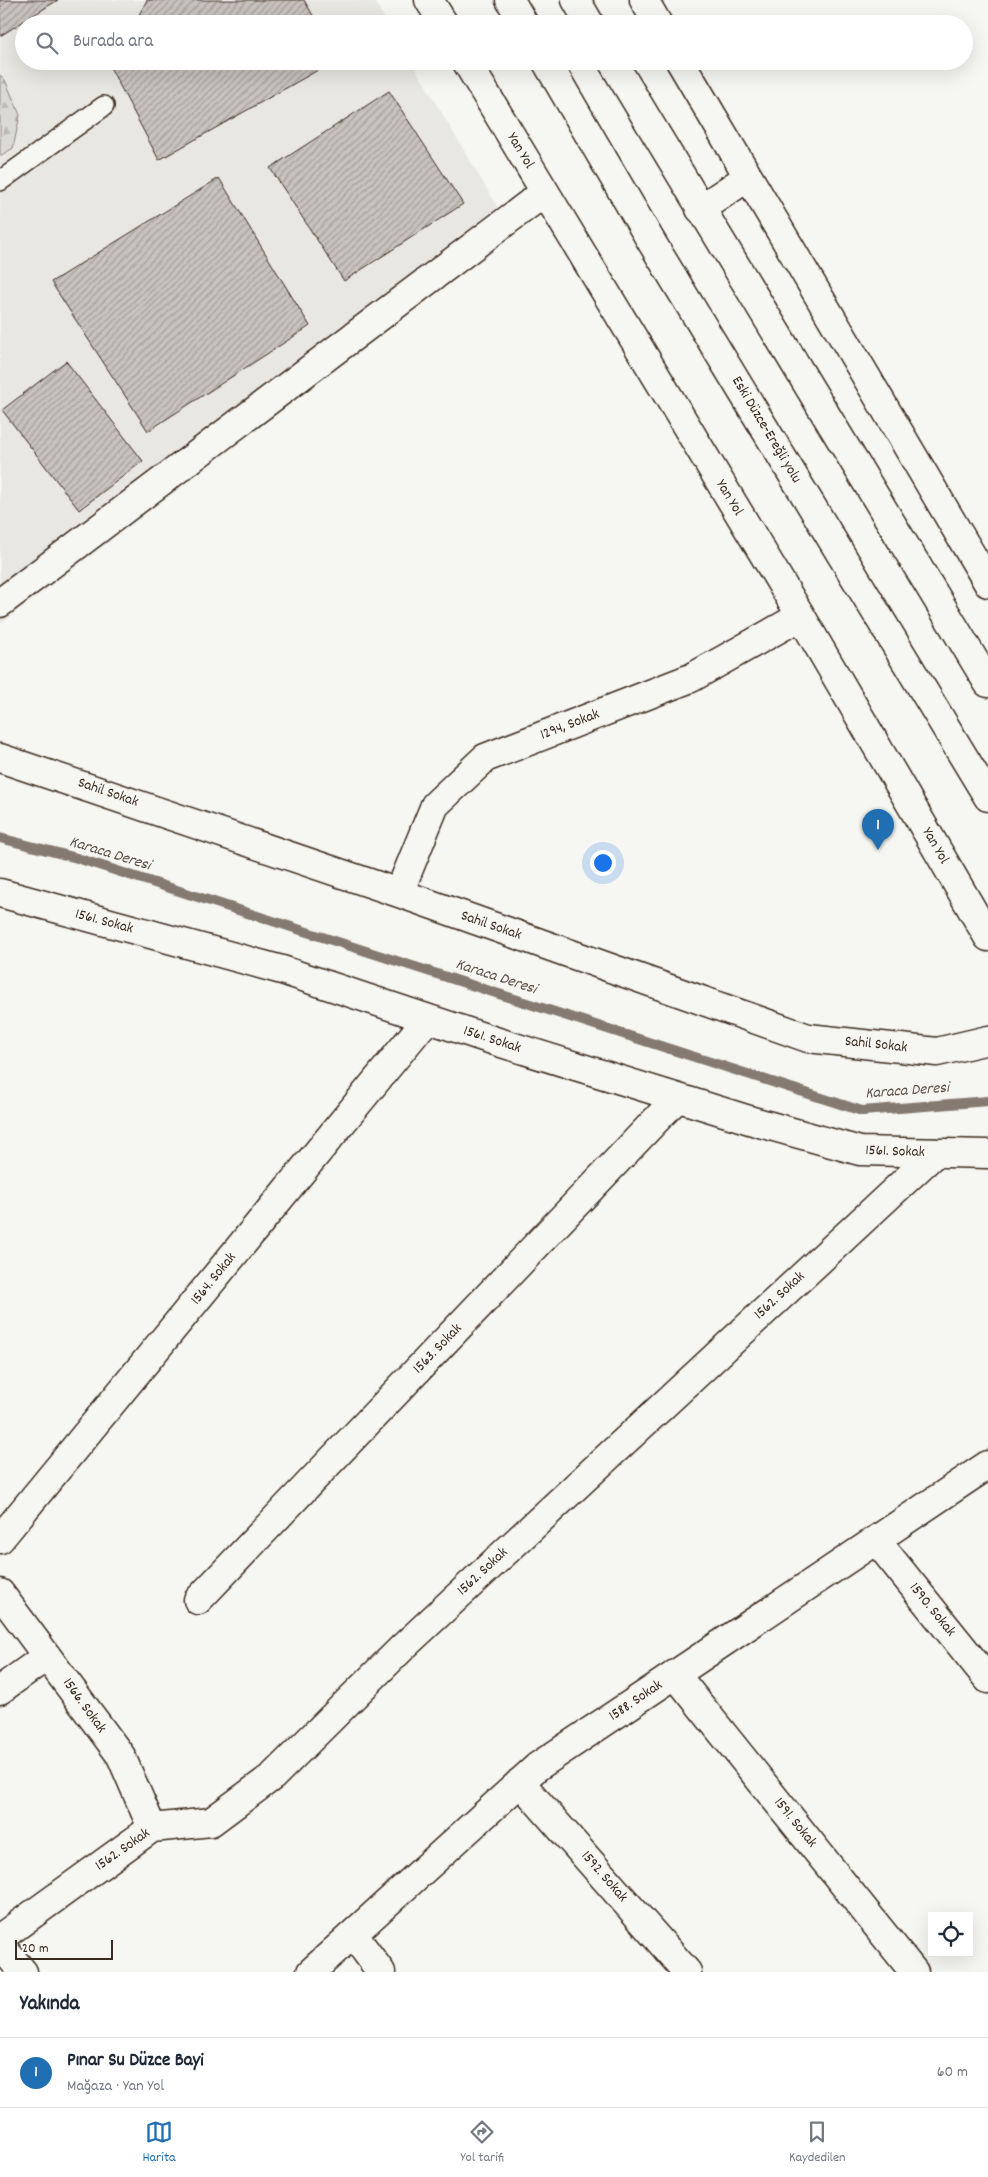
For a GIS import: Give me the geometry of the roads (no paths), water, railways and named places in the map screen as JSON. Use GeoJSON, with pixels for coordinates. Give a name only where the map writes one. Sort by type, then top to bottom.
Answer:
{"type":"FeatureCollection","features":[{"type":"Feature","properties":{"kind":"street"},"geometry":{"type":"LineString","coordinates":[[429,0],[438,15]]}},
{"type":"Feature","properties":{"kind":"street"},"geometry":{"type":"LineString","coordinates":[[576,0],[585,15]]}},
{"type":"Feature","properties":{"kind":"street"},"geometry":{"type":"LineString","coordinates":[[644,0],[653,15]]}},
{"type":"Feature","properties":{"kind":"street","name":"Yan Yol"},"geometry":{"type":"LineString","coordinates":[[471,70],[801,616],[988,937]]}},
{"type":"Feature","properties":{"kind":"street","name":"Eski Düzce-Ereğli yolu"},"geometry":{"type":"LineString","coordinates":[[551,70],[652,241],[988,797]]}},
{"type":"Feature","properties":{"kind":"street"},"geometry":{"type":"LineString","coordinates":[[617,70],[988,683]]}},
{"type":"Feature","properties":{"kind":"street"},"geometry":{"type":"LineString","coordinates":[[685,70],[988,583]]}},
{"type":"Feature","properties":{"kind":"street"},"geometry":{"type":"LineString","coordinates":[[700,209],[748,177]]}},
{"type":"Feature","properties":{"kind":"street"},"geometry":{"type":"LineString","coordinates":[[0,603],[545,192]]}},
{"type":"Feature","properties":{"kind":"street","name":"1294, Sokak"},"geometry":{"type":"LineString","coordinates":[[399,893],[435,805],[485,758],[691,678],[801,616]]}},
{"type":"Feature","properties":{"kind":"street","name":"Sahil Sokak"},"geometry":{"type":"LineString","coordinates":[[0,758],[399,893],[808,1038],[937,1052],[988,1040]]}},
{"type":"Feature","properties":{"kind":"street","name":"1561. Sokak"},"geometry":{"type":"LineString","coordinates":[[0,894],[282,970],[427,1019],[677,1098],[860,1151],[988,1154]]}},
{"type":"Feature","properties":{"kind":"street","name":"1564. Sokak"},"geometry":{"type":"LineString","coordinates":[[0,1539],[427,1019]]}},
{"type":"Feature","properties":{"kind":"street","name":"1563. Sokak"},"geometry":{"type":"LineString","coordinates":[[198,1600],[677,1098]]}},
{"type":"Feature","properties":{"kind":"street","name":"1562. Sokak"},"geometry":{"type":"LineString","coordinates":[[0,1938],[152,1828],[211,1822],[273,1776],[410,1640],[935,1153]]}},
{"type":"Feature","properties":{"kind":"street","name":"1588. Sokak"},"geometry":{"type":"LineString","coordinates":[[311,1972],[537,1767],[876,1540],[986,1471]]}},
{"type":"Feature","properties":{"kind":"street","name":"1590. Sokak"},"geometry":{"type":"LineString","coordinates":[[876,1540],[988,1679]]}},
{"type":"Feature","properties":{"kind":"street","name":"1566. Sokak"},"geometry":{"type":"LineString","coordinates":[[0,1593],[121,1756],[152,1828]]}},
{"type":"Feature","properties":{"kind":"street"},"geometry":{"type":"LineString","coordinates":[[0,1690],[47,1656]]}},
{"type":"Feature","properties":{"kind":"street","name":"1591. Sokak"},"geometry":{"type":"LineString","coordinates":[[676,1674],[914,1972]]}},
{"type":"Feature","properties":{"kind":"street","name":"1592. Sokak"},"geometry":{"type":"LineString","coordinates":[[520,1782],[687,1972]]}},
{"type":"Feature","properties":{"kind":"street"},"geometry":{"type":"LineString","coordinates":[[354,1934],[381,1972]]}},
{"type":"Feature","properties":{"kind":"street"},"geometry":{"type":"LineString","coordinates":[[0,1945],[23,1972]]}},
{"type":"Feature","properties":{"kind":"lane"},"geometry":{"type":"LineString","coordinates":[[0,181],[104,106]]}},
{"type":"Feature","properties":{"kind":"waterway","name":"Karaca Deresi"},"geometry":{"type":"LineString","coordinates":[[0,838],[77,858],[862,1111],[988,1101]]}},
{"type":"Feature","properties":{"kind":"place","name":"Pınar Su Düzce Bayi"},"geometry":{"type":"Point","coordinates":[878,850]}}]}
